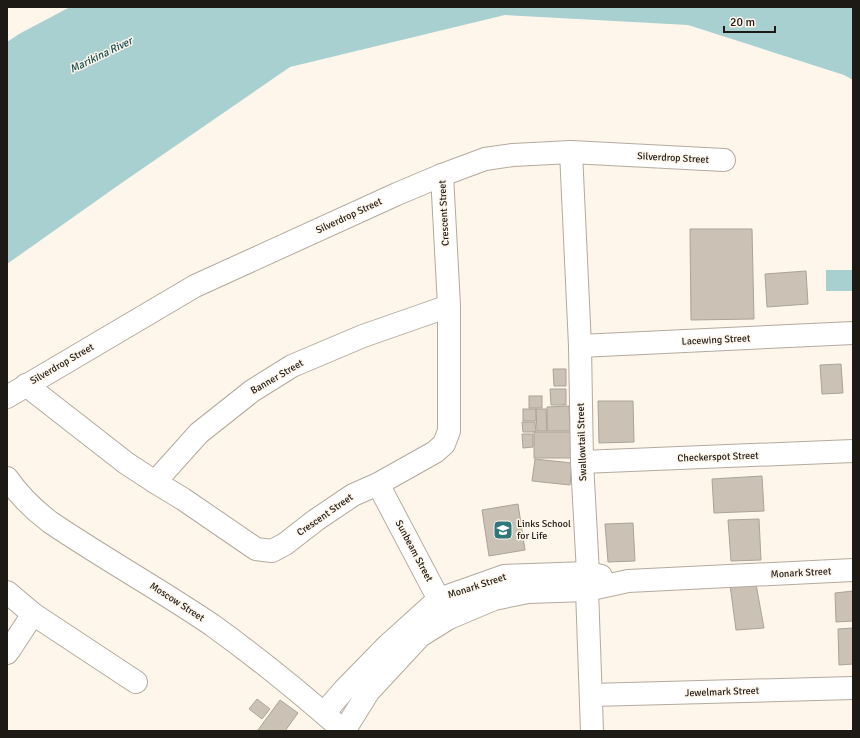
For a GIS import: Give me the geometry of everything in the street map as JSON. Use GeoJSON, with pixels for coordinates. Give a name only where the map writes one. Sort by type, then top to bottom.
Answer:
{"type":"FeatureCollection","features":[{"type":"Feature","properties":{"kind":"street","name":"Silverdrop Street"},"geometry":{"type":"LineString","coordinates":[[7,397],[195,286],[442,174],[485,159],[513,155],[571,152],[724,160]]}},
{"type":"Feature","properties":{"kind":"street","name":"Swallowtail Street"},"geometry":{"type":"LineString","coordinates":[[571,152],[580,346],[582,462],[592,731]]}},
{"type":"Feature","properties":{"kind":"street","name":"Crescent Street"},"geometry":{"type":"LineString","coordinates":[[26,385],[126,463],[183,499],[256,549],[272,551],[285,544],[316,520],[353,495],[378,484],[435,452],[444,444],[449,431],[449,306],[442,174]]}},
{"type":"Feature","properties":{"kind":"street","name":"Banner Street"},"geometry":{"type":"LineString","coordinates":[[155,482],[199,433],[252,391],[292,366],[362,336],[449,306]]}},
{"type":"Feature","properties":{"kind":"street","name":"Lacewing Street"},"geometry":{"type":"LineString","coordinates":[[580,346],[853,333]]}},
{"type":"Feature","properties":{"kind":"street","name":"Checkerspot Street"},"geometry":{"type":"LineString","coordinates":[[582,462],[853,451]]}},
{"type":"Feature","properties":{"kind":"street","name":"Moscow Street"},"geometry":{"type":"LineString","coordinates":[[7,478],[27,502],[50,522],[160,591],[263,662],[344,731]]}},
{"type":"Feature","properties":{"kind":"street","name":"Sunbeam Street"},"geometry":{"type":"LineString","coordinates":[[378,484],[448,618]]}},
{"type":"Feature","properties":{"kind":"street","name":"Monark Street"},"geometry":{"type":"LineString","coordinates":[[324,713],[387,646],[439,599],[506,586],[532,592],[587,582],[853,570]]}},
{"type":"Feature","properties":{"kind":"street","name":"Monark Street"},"geometry":{"type":"LineString","coordinates":[[344,731],[369,692],[420,636],[448,618],[494,599],[506,586]]}},
{"type":"Feature","properties":{"kind":"street"},"geometry":{"type":"LineString","coordinates":[[7,592],[33,614],[136,682]]}},
{"type":"Feature","properties":{"kind":"street"},"geometry":{"type":"LineString","coordinates":[[7,652],[33,614]]}},
{"type":"Feature","properties":{"kind":"street","name":"Jewelmark Street"},"geometry":{"type":"LineString","coordinates":[[591,696],[853,688]]}},
{"type":"Feature","properties":{"kind":"water","name":"Marikina River"},"geometry":{"type":"Polygon","coordinates":[[[70,7],[853,7],[853,80],[844,75],[688,25],[505,15],[290,67],[7,264],[7,42],[70,7]]]}},
{"type":"Feature","properties":{"kind":"water"},"geometry":{"type":"Polygon","coordinates":[[[826,270],[853,270],[853,291],[826,291],[826,270]]]}},
{"type":"Feature","properties":{"kind":"building"},"geometry":{"type":"Polygon","coordinates":[[[690,229],[752,229],[754,319],[691,320],[690,229]]]}},
{"type":"Feature","properties":{"kind":"building"},"geometry":{"type":"Polygon","coordinates":[[[806,271],[808,304],[767,307],[765,274],[806,271]]]}},
{"type":"Feature","properties":{"kind":"building"},"geometry":{"type":"Polygon","coordinates":[[[841,364],[843,393],[822,394],[820,365],[841,364]]]}},
{"type":"Feature","properties":{"kind":"building"},"geometry":{"type":"Polygon","coordinates":[[[553,369],[566,369],[566,386],[554,386],[553,369]]]}},
{"type":"Feature","properties":{"kind":"building"},"geometry":{"type":"Polygon","coordinates":[[[550,389],[566,389],[566,405],[551,405],[550,389]]]}},
{"type":"Feature","properties":{"kind":"building"},"geometry":{"type":"Polygon","coordinates":[[[529,396],[542,396],[542,408],[529,408],[529,396]]]}},
{"type":"Feature","properties":{"kind":"building"},"geometry":{"type":"Polygon","coordinates":[[[598,401],[633,401],[634,442],[599,443],[598,401]]]}},
{"type":"Feature","properties":{"kind":"building"},"geometry":{"type":"Polygon","coordinates":[[[569,406],[570,431],[547,431],[547,407],[569,406]]]}},
{"type":"Feature","properties":{"kind":"building"},"geometry":{"type":"Polygon","coordinates":[[[523,409],[536,409],[536,421],[523,421],[523,409]]]}},
{"type":"Feature","properties":{"kind":"building"},"geometry":{"type":"Polygon","coordinates":[[[536,409],[546,409],[547,431],[537,431],[536,409]]]}},
{"type":"Feature","properties":{"kind":"building"},"geometry":{"type":"Polygon","coordinates":[[[522,422],[535,422],[536,432],[523,432],[522,422]]]}},
{"type":"Feature","properties":{"kind":"building"},"geometry":{"type":"Polygon","coordinates":[[[534,432],[571,432],[571,458],[534,458],[534,432]]]}},
{"type":"Feature","properties":{"kind":"building"},"geometry":{"type":"Polygon","coordinates":[[[522,434],[533,434],[533,447],[523,448],[522,434]]]}},
{"type":"Feature","properties":{"kind":"building"},"geometry":{"type":"Polygon","coordinates":[[[535,459],[572,463],[570,485],[532,481],[535,459]]]}},
{"type":"Feature","properties":{"kind":"building"},"geometry":{"type":"Polygon","coordinates":[[[762,476],[764,511],[714,513],[712,479],[762,476]]]}},
{"type":"Feature","properties":{"kind":"building","name":"Links School for Life"},"geometry":{"type":"Polygon","coordinates":[[[518,504],[525,550],[489,556],[482,510],[518,504]]]}},
{"type":"Feature","properties":{"kind":"building"},"geometry":{"type":"Polygon","coordinates":[[[759,519],[761,560],[731,561],[728,520],[759,519]]]}},
{"type":"Feature","properties":{"kind":"building"},"geometry":{"type":"Polygon","coordinates":[[[633,523],[635,561],[608,562],[605,524],[633,523]]]}},
{"type":"Feature","properties":{"kind":"building"},"geometry":{"type":"Polygon","coordinates":[[[756,584],[764,628],[736,630],[730,585],[756,584]]]}},
{"type":"Feature","properties":{"kind":"building"},"geometry":{"type":"Polygon","coordinates":[[[853,591],[853,621],[836,622],[835,593],[853,591]]]}},
{"type":"Feature","properties":{"kind":"building"},"geometry":{"type":"Polygon","coordinates":[[[853,628],[853,664],[839,665],[838,629],[853,628]]]}},
{"type":"Feature","properties":{"kind":"building"},"geometry":{"type":"Polygon","coordinates":[[[257,699],[270,709],[262,719],[249,709],[257,699]]]}},
{"type":"Feature","properties":{"kind":"building"},"geometry":{"type":"Polygon","coordinates":[[[280,700],[298,713],[285,731],[258,730],[280,700]]]}},
{"type":"Feature","properties":{"kind":"place","name":"Links School for Life"},"geometry":{"type":"Point","coordinates":[503,530]}}]}
